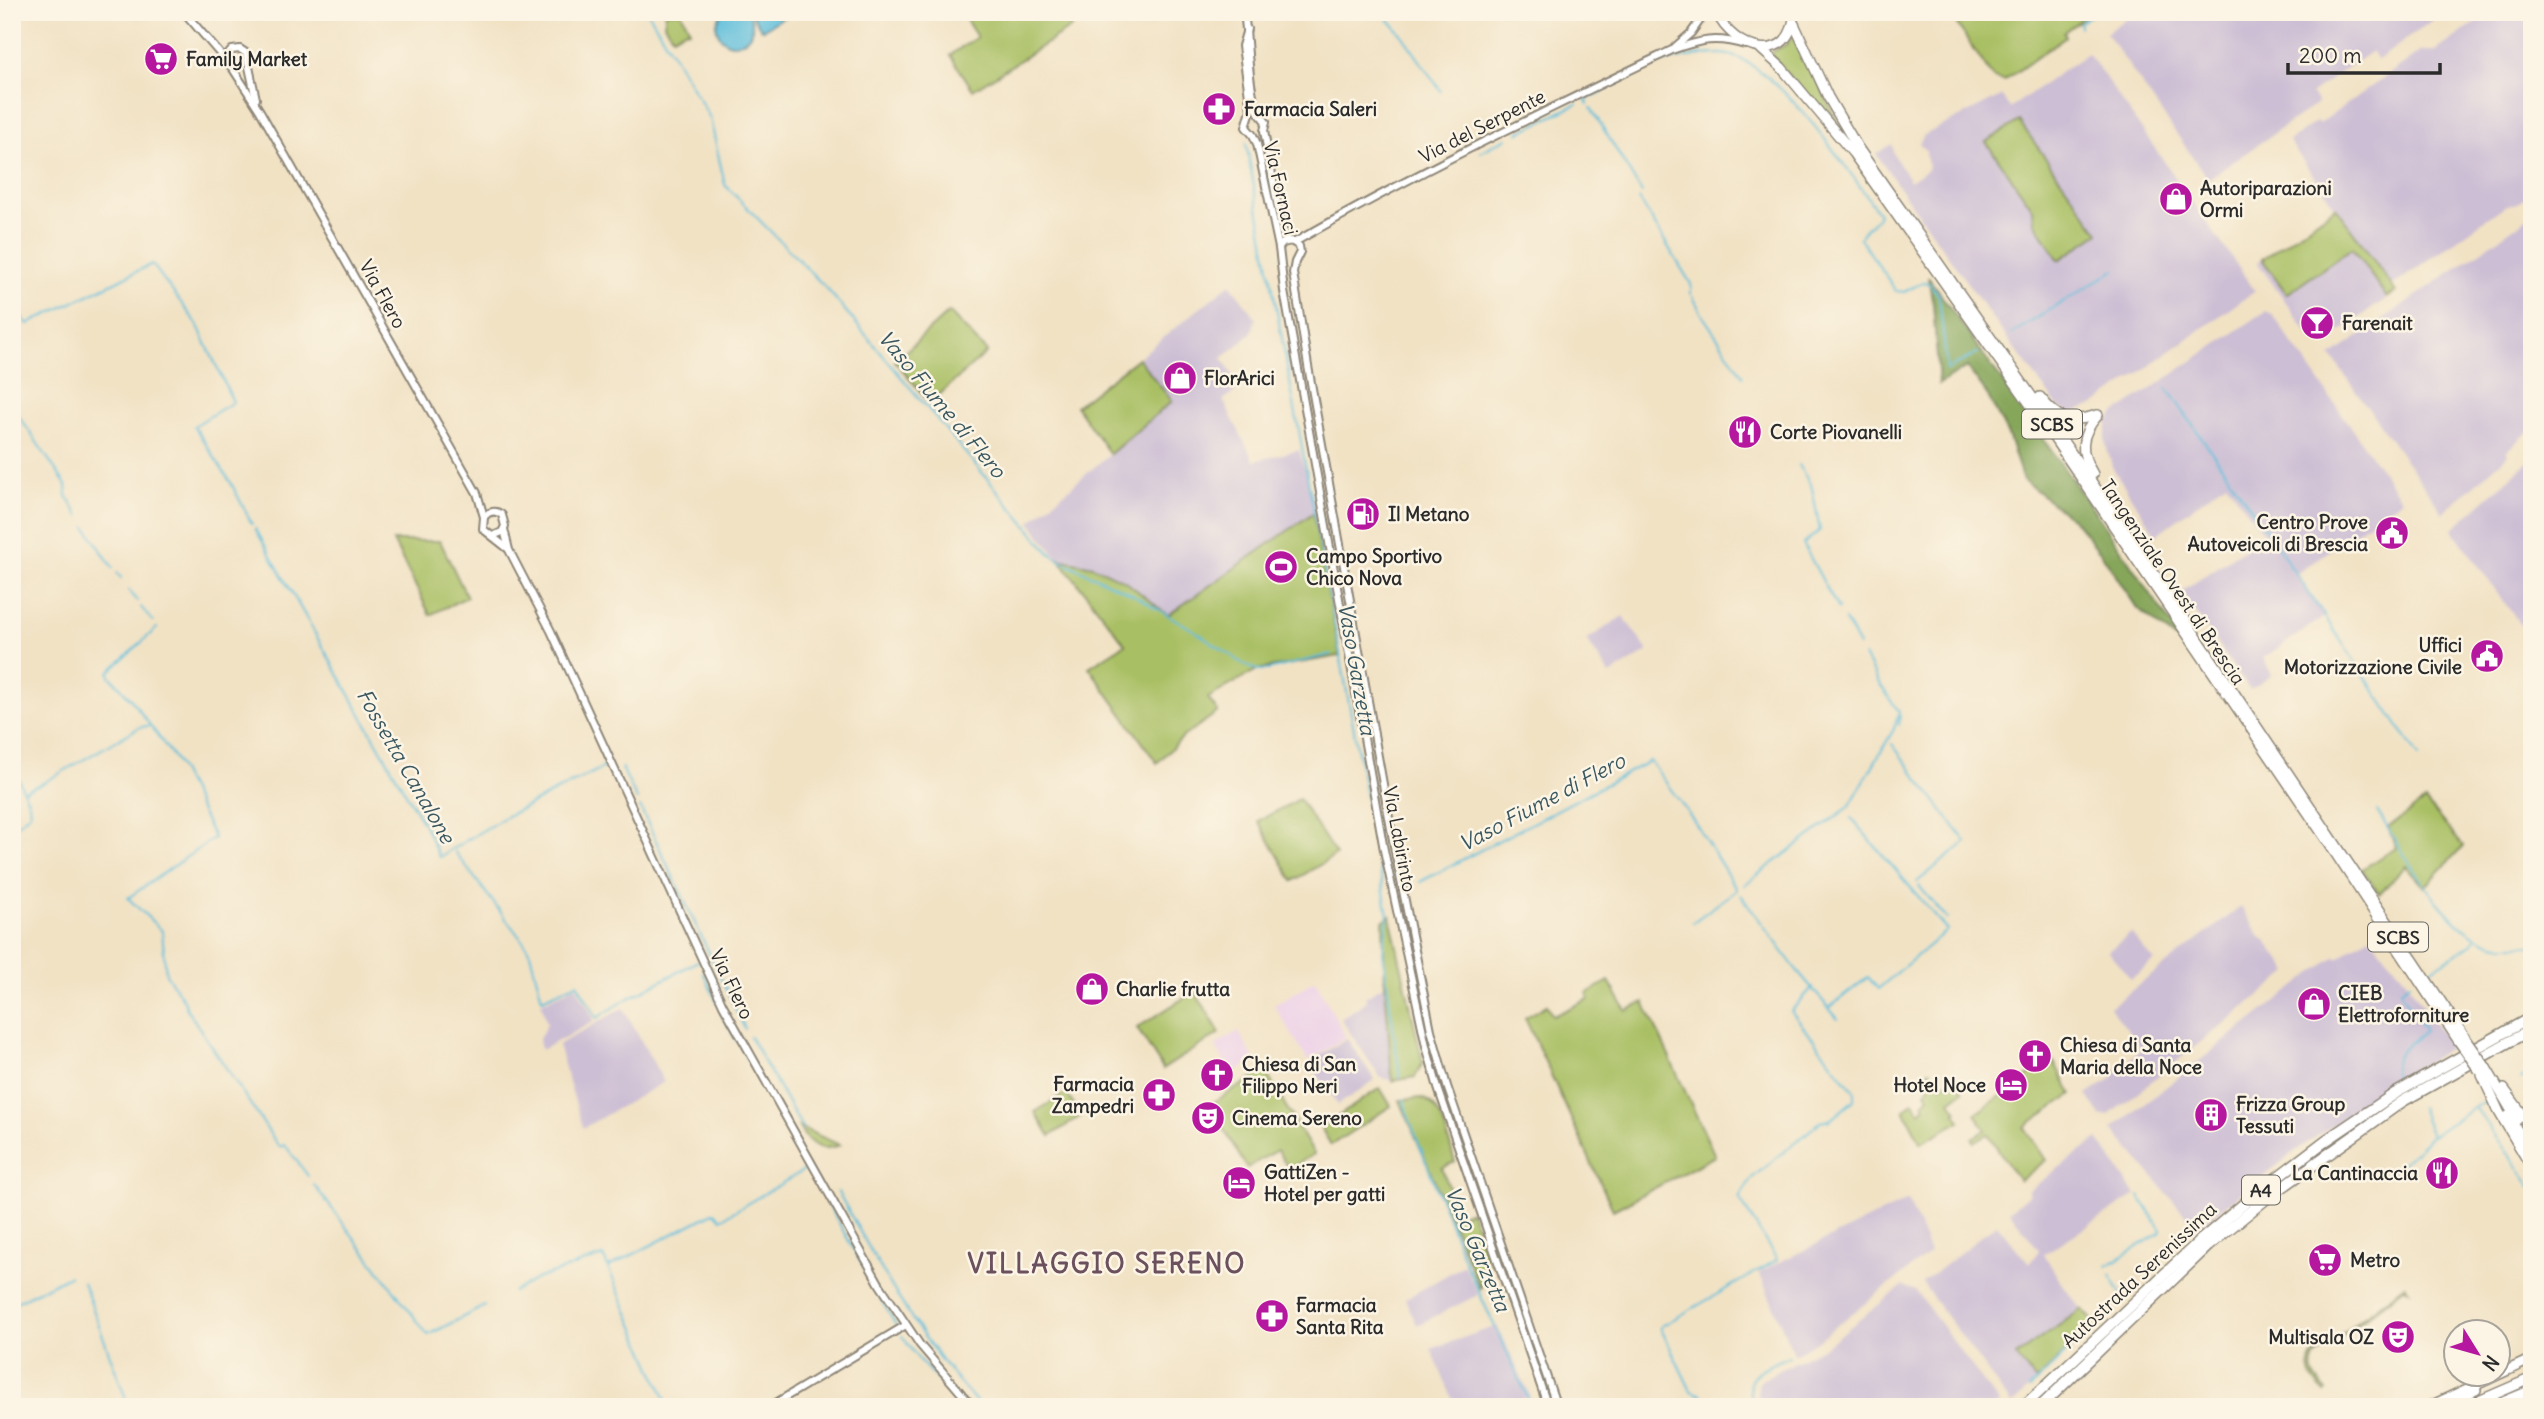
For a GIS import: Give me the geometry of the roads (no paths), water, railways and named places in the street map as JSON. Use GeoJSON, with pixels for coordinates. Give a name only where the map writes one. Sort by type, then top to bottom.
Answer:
{"type":"FeatureCollection","features":[{"type":"Feature","properties":{"kind":"highway","name":"Tangenziale Ovest di Brescia"},"geometry":{"type":"LineString","coordinates":[[1794,24],[1847,131],[2123,527],[2461,1038],[2532,1153]]}},
{"type":"Feature","properties":{"kind":"highway","name":"Tangenziale Ovest di Brescia"},"geometry":{"type":"LineString","coordinates":[[1760,49],[1782,67],[1853,153],[2319,822]]}},
{"type":"Feature","properties":{"kind":"highway"},"geometry":{"type":"LineString","coordinates":[[2009,363],[2059,417],[2076,421],[2098,415],[2084,432],[2082,447],[2089,467],[2117,510],[2123,527]]}},
{"type":"Feature","properties":{"kind":"highway","name":"Autostrada Serenissima"},"geometry":{"type":"LineString","coordinates":[[2023,1407],[2202,1239],[2258,1192],[2325,1141],[2396,1094],[2532,1017]]}},
{"type":"Feature","properties":{"kind":"highway","name":"Autostrada Serenissima"},"geometry":{"type":"LineString","coordinates":[[2040,1407],[2208,1246],[2267,1198],[2403,1101],[2532,1030]]}},
{"type":"Feature","properties":{"kind":"highway","name":"Tangenziale Ovest di Brescia"},"geometry":{"type":"LineString","coordinates":[[2482,1071],[2532,1142]]}},
{"type":"Feature","properties":{"kind":"highway"},"geometry":{"type":"LineString","coordinates":[[2482,1071],[2532,1128]]}},
{"type":"Feature","properties":{"kind":"highway"},"geometry":{"type":"LineString","coordinates":[[2482,1071],[2499,1112],[2532,1168]]}},
{"type":"Feature","properties":{"kind":"highway"},"geometry":{"type":"LineString","coordinates":[[2428,1407],[2530,1361]]}},
{"type":"Feature","properties":{"kind":"highway"},"geometry":{"type":"LineString","coordinates":[[2439,1407],[2530,1361]]}},
{"type":"Feature","properties":{"kind":"highway"},"geometry":{"type":"LineString","coordinates":[[2465,1407],[2532,1378]]}},
{"type":"Feature","properties":{"kind":"highway"},"geometry":{"type":"LineString","coordinates":[[2491,1407],[2532,1390]]}},
{"type":"Feature","properties":{"kind":"highway"},"geometry":{"type":"LineString","coordinates":[[2519,1407],[2532,1401]]}},
{"type":"Feature","properties":{"kind":"main road","name":"Tangenziale Ovest di Brescia"},"geometry":{"type":"LineString","coordinates":[[1716,12],[1723,25],[1747,45],[1760,49]]}},
{"type":"Feature","properties":{"kind":"main road","name":"Tangenziale Ovest di Brescia"},"geometry":{"type":"LineString","coordinates":[[1794,12],[1794,24]]}},
{"type":"Feature","properties":{"kind":"main road"},"geometry":{"type":"LineString","coordinates":[[1760,49],[1779,44],[1794,24]]}},
{"type":"Feature","properties":{"kind":"street"},"geometry":{"type":"LineString","coordinates":[[184,12],[212,46],[233,69],[242,69],[247,64],[244,51],[237,49],[230,52],[212,46]]}},
{"type":"Feature","properties":{"kind":"street","name":"Via Fornaci"},"geometry":{"type":"LineString","coordinates":[[1244,12],[1247,29],[1247,56],[1255,103],[1266,122],[1264,131],[1281,224],[1300,256],[1289,263],[1278,256],[1279,248],[1253,135],[1246,127],[1250,99],[1242,46],[1247,29]]}},
{"type":"Feature","properties":{"kind":"street","name":"Via del Serpente"},"geometry":{"type":"LineString","coordinates":[[1672,50],[1691,33],[1706,12]]}},
{"type":"Feature","properties":{"kind":"street","name":"Via del Serpente"},"geometry":{"type":"LineString","coordinates":[[1294,244],[1366,202],[1672,50],[1698,41],[1725,39],[1747,45]]}},
{"type":"Feature","properties":{"kind":"street"},"geometry":{"type":"LineString","coordinates":[[227,62],[230,52]]}},
{"type":"Feature","properties":{"kind":"street","name":"Via Flero"},"geometry":{"type":"LineString","coordinates":[[247,64],[260,111]]}},
{"type":"Feature","properties":{"kind":"street","name":"Via Flero"},"geometry":{"type":"LineString","coordinates":[[233,69],[260,111],[477,493]]}},
{"type":"Feature","properties":{"kind":"street","name":"Via Fornaci"},"geometry":{"type":"LineString","coordinates":[[1249,116],[1260,115]]}},
{"type":"Feature","properties":{"kind":"street","name":"Via Fornaci"},"geometry":{"type":"LineString","coordinates":[[1253,135],[1264,131]]}},
{"type":"Feature","properties":{"kind":"street","name":"Via Fornaci"},"geometry":{"type":"LineString","coordinates":[[1279,248],[1294,244]]}},
{"type":"Feature","properties":{"kind":"street","name":"Via Labirinto"},"geometry":{"type":"LineString","coordinates":[[1282,261],[1284,291],[1384,850],[1426,1046],[1548,1407]]}},
{"type":"Feature","properties":{"kind":"street","name":"Via Labirinto"},"geometry":{"type":"LineString","coordinates":[[1294,262],[1293,272],[1308,366],[1397,862],[1431,1030],[1447,1086],[1557,1407]]}},
{"type":"Feature","properties":{"kind":"street"},"geometry":{"type":"LineString","coordinates":[[1313,451],[1323,450]]}},
{"type":"Feature","properties":{"kind":"street"},"geometry":{"type":"LineString","coordinates":[[477,493],[493,512]]}},
{"type":"Feature","properties":{"kind":"street"},"geometry":{"type":"LineString","coordinates":[[477,493],[484,517],[483,529],[509,550]]}},
{"type":"Feature","properties":{"kind":"street"},"geometry":{"type":"LineString","coordinates":[[484,517],[493,512],[499,513],[505,519],[504,529],[509,550]]}},
{"type":"Feature","properties":{"kind":"street"},"geometry":{"type":"LineString","coordinates":[[493,536],[504,529]]}},
{"type":"Feature","properties":{"kind":"street","name":"Via Flero"},"geometry":{"type":"LineString","coordinates":[[509,550],[551,631],[723,1005],[906,1325],[932,1361],[973,1407]]}},
{"type":"Feature","properties":{"kind":"street"},"geometry":{"type":"LineString","coordinates":[[769,1407],[906,1325]]}},
{"type":"Feature","properties":{"kind":"water"},"geometry":{"type":"Polygon","coordinates":[[[722,12],[748,13],[752,23],[747,39],[733,44],[725,42],[716,25],[722,12]]]}},
{"type":"Feature","properties":{"kind":"water"},"geometry":{"type":"Polygon","coordinates":[[[750,12],[786,12],[789,14],[762,30],[750,12]]]}},
{"type":"Feature","properties":{"kind":"waterway","name":"Vaso Fiume di Flero"},"geometry":{"type":"LineString","coordinates":[[648,12],[710,118],[725,185],[827,289],[1050,553],[1061,561],[1132,594],[1257,670],[1268,670],[1332,654]]}},
{"type":"Feature","properties":{"kind":"waterway"},"geometry":{"type":"LineString","coordinates":[[1382,12],[1402,35],[1441,91]]}},
{"type":"Feature","properties":{"kind":"waterway"},"geometry":{"type":"LineString","coordinates":[[2080,27],[2080,23],[2096,12]]}},
{"type":"Feature","properties":{"kind":"waterway"},"geometry":{"type":"LineString","coordinates":[[1588,104],[1586,100],[1659,63],[1714,54],[1741,59],[1786,94],[1809,119],[1879,214],[1860,238],[1896,291],[1904,292],[1923,282],[1930,284],[1939,296],[1947,370],[1978,353]]}},
{"type":"Feature","properties":{"kind":"waterway"},"geometry":{"type":"LineString","coordinates":[[1518,133],[1577,104]]}},
{"type":"Feature","properties":{"kind":"waterway"},"geometry":{"type":"LineString","coordinates":[[1591,108],[1642,193]]}},
{"type":"Feature","properties":{"kind":"waterway"},"geometry":{"type":"LineString","coordinates":[[1480,152],[1507,138]]}},
{"type":"Feature","properties":{"kind":"waterway","name":"Vaso Garzetta"},"geometry":{"type":"LineString","coordinates":[[1246,143],[1388,915],[1383,952],[1400,1078]]}},
{"type":"Feature","properties":{"kind":"waterway"},"geometry":{"type":"LineString","coordinates":[[1639,199],[1691,284],[1691,294]]}},
{"type":"Feature","properties":{"kind":"waterway","name":"Fossetta Canalone"},"geometry":{"type":"LineString","coordinates":[[12,305],[28,324],[152,264],[197,324],[233,402],[194,426],[231,483],[252,524]]}},
{"type":"Feature","properties":{"kind":"waterway"},"geometry":{"type":"LineString","coordinates":[[2011,334],[2115,270]]}},
{"type":"Feature","properties":{"kind":"waterway"},"geometry":{"type":"LineString","coordinates":[[1693,297],[1743,376]]}},
{"type":"Feature","properties":{"kind":"waterway"},"geometry":{"type":"LineString","coordinates":[[2167,388],[2419,757]]}},
{"type":"Feature","properties":{"kind":"waterway"},"geometry":{"type":"LineString","coordinates":[[12,406],[66,485],[67,496],[79,516]]}},
{"type":"Feature","properties":{"kind":"waterway"},"geometry":{"type":"LineString","coordinates":[[1799,465],[1812,488],[1820,530],[1803,544],[1838,609]]}},
{"type":"Feature","properties":{"kind":"waterway"},"geometry":{"type":"LineString","coordinates":[[86,527],[113,568]]}},
{"type":"Feature","properties":{"kind":"waterway","name":"Fossetta Canalone"},"geometry":{"type":"LineString","coordinates":[[255,528],[428,832],[439,857],[505,817],[606,766]]}},
{"type":"Feature","properties":{"kind":"waterway"},"geometry":{"type":"LineString","coordinates":[[117,573],[121,578]]}},
{"type":"Feature","properties":{"kind":"waterway"},"geometry":{"type":"LineString","coordinates":[[129,590],[137,601]]}},
{"type":"Feature","properties":{"kind":"waterway"},"geometry":{"type":"LineString","coordinates":[[141,607],[153,622]]}},
{"type":"Feature","properties":{"kind":"waterway"},"geometry":{"type":"LineString","coordinates":[[1845,620],[1859,646]]}},
{"type":"Feature","properties":{"kind":"waterway"},"geometry":{"type":"LineString","coordinates":[[157,628],[109,672],[110,676],[130,698],[175,759],[214,838],[128,898],[162,931],[166,974],[185,1002],[186,1008],[279,1147],[285,1145],[308,1176]]}},
{"type":"Feature","properties":{"kind":"waterway"},"geometry":{"type":"LineString","coordinates":[[1744,885],[1849,807],[1894,729],[1899,712],[1864,656]]}},
{"type":"Feature","properties":{"kind":"waterway"},"geometry":{"type":"LineString","coordinates":[[1899,725],[1900,716]]}},
{"type":"Feature","properties":{"kind":"waterway"},"geometry":{"type":"LineString","coordinates":[[23,791],[43,783],[140,727],[149,726]]}},
{"type":"Feature","properties":{"kind":"waterway"},"geometry":{"type":"LineString","coordinates":[[1892,744],[1966,842],[1917,882]]}},
{"type":"Feature","properties":{"kind":"waterway","name":"Vaso Fiume di Flero"},"geometry":{"type":"LineString","coordinates":[[1420,882],[1650,761],[1692,818],[1737,890],[1693,922]]}},
{"type":"Feature","properties":{"kind":"waterway"},"geometry":{"type":"LineString","coordinates":[[12,765],[29,803],[30,813],[12,829]]}},
{"type":"Feature","properties":{"kind":"waterway","name":"Fossetta Canalone"},"geometry":{"type":"LineString","coordinates":[[622,768],[637,800]]}},
{"type":"Feature","properties":{"kind":"waterway","name":"Fossetta Canalone"},"geometry":{"type":"LineString","coordinates":[[640,807],[745,1029]]}},
{"type":"Feature","properties":{"kind":"waterway"},"geometry":{"type":"LineString","coordinates":[[2377,811],[2426,888],[2458,923],[2476,936],[2494,944],[2532,946]]}},
{"type":"Feature","properties":{"kind":"waterway"},"geometry":{"type":"LineString","coordinates":[[1829,1008],[1868,977],[1878,989],[1947,930],[1851,818]]}},
{"type":"Feature","properties":{"kind":"waterway","name":"Fossetta Canalone"},"geometry":{"type":"LineString","coordinates":[[455,852],[525,944],[530,953],[542,999],[577,983],[597,1018],[698,961]]}},
{"type":"Feature","properties":{"kind":"waterway"},"geometry":{"type":"LineString","coordinates":[[1919,886],[1947,919]]}},
{"type":"Feature","properties":{"kind":"waterway","name":"Vaso Fiume di Flero"},"geometry":{"type":"LineString","coordinates":[[1741,895],[1795,968],[1838,1019]]}},
{"type":"Feature","properties":{"kind":"waterway"},"geometry":{"type":"LineString","coordinates":[[2429,971],[2472,944],[2476,937]]}},
{"type":"Feature","properties":{"kind":"waterway","name":"Fossetta Canalone"},"geometry":{"type":"LineString","coordinates":[[703,972],[717,1002]]}},
{"type":"Feature","properties":{"kind":"waterway"},"geometry":{"type":"LineString","coordinates":[[2395,1079],[2397,1057],[2425,1031],[2400,990],[2410,983]]}},
{"type":"Feature","properties":{"kind":"waterway","name":"Vaso Fiume di Flero"},"geometry":{"type":"LineString","coordinates":[[1706,1407],[1701,1395],[1691,1391],[1660,1327],[1777,1260],[1739,1198],[1752,1178],[1820,1122],[1830,1120],[1854,1100],[1854,1091],[1791,1011],[1813,987]]}},
{"type":"Feature","properties":{"kind":"waterway","name":"Fossetta Canalone"},"geometry":{"type":"LineString","coordinates":[[721,1013],[737,1041]]}},
{"type":"Feature","properties":{"kind":"waterway","name":"Fossetta Canalone"},"geometry":{"type":"LineString","coordinates":[[750,1037],[803,1129]]}},
{"type":"Feature","properties":{"kind":"waterway","name":"Fossetta Canalone"},"geometry":{"type":"LineString","coordinates":[[741,1048],[750,1064]]}},
{"type":"Feature","properties":{"kind":"waterway"},"geometry":{"type":"LineString","coordinates":[[2520,1080],[2532,1072]]}},
{"type":"Feature","properties":{"kind":"waterway","name":"Vaso Garzetta"},"geometry":{"type":"LineString","coordinates":[[1404,1099],[1465,1262],[1532,1407]]}},
{"type":"Feature","properties":{"kind":"waterway"},"geometry":{"type":"LineString","coordinates":[[2486,1101],[2475,1107],[2532,1187]]}},
{"type":"Feature","properties":{"kind":"waterway"},"geometry":{"type":"LineString","coordinates":[[2391,1174],[2431,1136],[2420,1107]]}},
{"type":"Feature","properties":{"kind":"waterway"},"geometry":{"type":"LineString","coordinates":[[2432,1136],[2474,1108]]}},
{"type":"Feature","properties":{"kind":"waterway"},"geometry":{"type":"LineString","coordinates":[[609,1267],[715,1212],[721,1219],[808,1168],[872,1282]]}},
{"type":"Feature","properties":{"kind":"waterway"},"geometry":{"type":"LineString","coordinates":[[314,1185],[428,1335],[485,1306]]}},
{"type":"Feature","properties":{"kind":"waterway","name":"Fossetta Canalone"},"geometry":{"type":"LineString","coordinates":[[838,1192],[902,1304],[939,1357],[981,1407]]}},
{"type":"Feature","properties":{"kind":"waterway"},"geometry":{"type":"LineString","coordinates":[[2107,1266],[2160,1233],[2161,1230],[2139,1196]]}},
{"type":"Feature","properties":{"kind":"waterway"},"geometry":{"type":"LineString","coordinates":[[513,1292],[536,1279],[603,1256],[669,1407]]}},
{"type":"Feature","properties":{"kind":"waterway"},"geometry":{"type":"LineString","coordinates":[[2029,1389],[2123,1297],[2110,1275]]}},
{"type":"Feature","properties":{"kind":"waterway"},"geometry":{"type":"LineString","coordinates":[[12,1304],[69,1276]]}},
{"type":"Feature","properties":{"kind":"waterway"},"geometry":{"type":"LineString","coordinates":[[83,1282],[129,1407]]}},
{"type":"Feature","properties":{"kind":"waterway","name":"Fossetta Canalone"},"geometry":{"type":"LineString","coordinates":[[875,1289],[897,1327]]}},
{"type":"Feature","properties":{"kind":"waterway","name":"Fossetta Canalone"},"geometry":{"type":"LineString","coordinates":[[902,1336],[919,1360],[963,1407]]}},
{"type":"Feature","properties":{"kind":"waterway"},"geometry":{"type":"LineString","coordinates":[[1755,1407],[1749,1387],[1751,1379],[1762,1369],[1789,1356]]}},
{"type":"Feature","properties":{"kind":"place","name":"Family Market"},"geometry":{"type":"Point","coordinates":[161,59]}},
{"type":"Feature","properties":{"kind":"place","name":"Farmacia Saleri"},"geometry":{"type":"Point","coordinates":[1219,109]}},
{"type":"Feature","properties":{"kind":"place","name":"Autoriparazioni Ormi"},"geometry":{"type":"Point","coordinates":[2176,199]}},
{"type":"Feature","properties":{"kind":"place","name":"Farenait"},"geometry":{"type":"Point","coordinates":[2317,323]}},
{"type":"Feature","properties":{"kind":"place","name":"FlorArici"},"geometry":{"type":"Point","coordinates":[1180,378]}},
{"type":"Feature","properties":{"kind":"place","name":"Corte Piovanelli"},"geometry":{"type":"Point","coordinates":[1745,432]}},
{"type":"Feature","properties":{"kind":"place","name":"Il Metano"},"geometry":{"type":"Point","coordinates":[1363,514]}},
{"type":"Feature","properties":{"kind":"place","name":"Centro Prove Autoveicoli di Brescia"},"geometry":{"type":"Point","coordinates":[2392,533]}},
{"type":"Feature","properties":{"kind":"place","name":"Campo Sportivo Chico Nova"},"geometry":{"type":"Point","coordinates":[1281,567]}},
{"type":"Feature","properties":{"kind":"place","name":"Uffici Motorizzazione Civile"},"geometry":{"type":"Point","coordinates":[2487,656]}},
{"type":"Feature","properties":{"kind":"place","name":"Charlie frutta"},"geometry":{"type":"Point","coordinates":[1092,989]}},
{"type":"Feature","properties":{"kind":"place","name":"CIEB Elettroforniture"},"geometry":{"type":"Point","coordinates":[2314,1004]}},
{"type":"Feature","properties":{"kind":"place","name":"Chiesa di Santa Maria della Noce"},"geometry":{"type":"Point","coordinates":[2035,1056]}},
{"type":"Feature","properties":{"kind":"place","name":"Chiesa di San Filippo Neri"},"geometry":{"type":"Point","coordinates":[1217,1075]}},
{"type":"Feature","properties":{"kind":"place","name":"Hotel Noce"},"geometry":{"type":"Point","coordinates":[2011,1085]}},
{"type":"Feature","properties":{"kind":"place","name":"Farmacia Zampedri"},"geometry":{"type":"Point","coordinates":[1159,1095]}},
{"type":"Feature","properties":{"kind":"place","name":"Frizza Group Tessuti"},"geometry":{"type":"Point","coordinates":[2211,1115]}},
{"type":"Feature","properties":{"kind":"place","name":"Cinema Sereno"},"geometry":{"type":"Point","coordinates":[1208,1118]}},
{"type":"Feature","properties":{"kind":"place","name":"La Cantinaccia"},"geometry":{"type":"Point","coordinates":[2442,1173]}},
{"type":"Feature","properties":{"kind":"place","name":"GattiZen - Hotel per gatti"},"geometry":{"type":"Point","coordinates":[1239,1183]}},
{"type":"Feature","properties":{"kind":"place","name":"Metro"},"geometry":{"type":"Point","coordinates":[2325,1260]}},
{"type":"Feature","properties":{"kind":"place","name":"Farmacia Santa Rita"},"geometry":{"type":"Point","coordinates":[1272,1316]}},
{"type":"Feature","properties":{"kind":"place","name":"Multisala OZ"},"geometry":{"type":"Point","coordinates":[2398,1337]}},
{"type":"Feature","properties":{"kind":"district","name":"VILLAGGIO SERENO"},"geometry":{"type":"Point","coordinates":[1107,1263]}}]}
